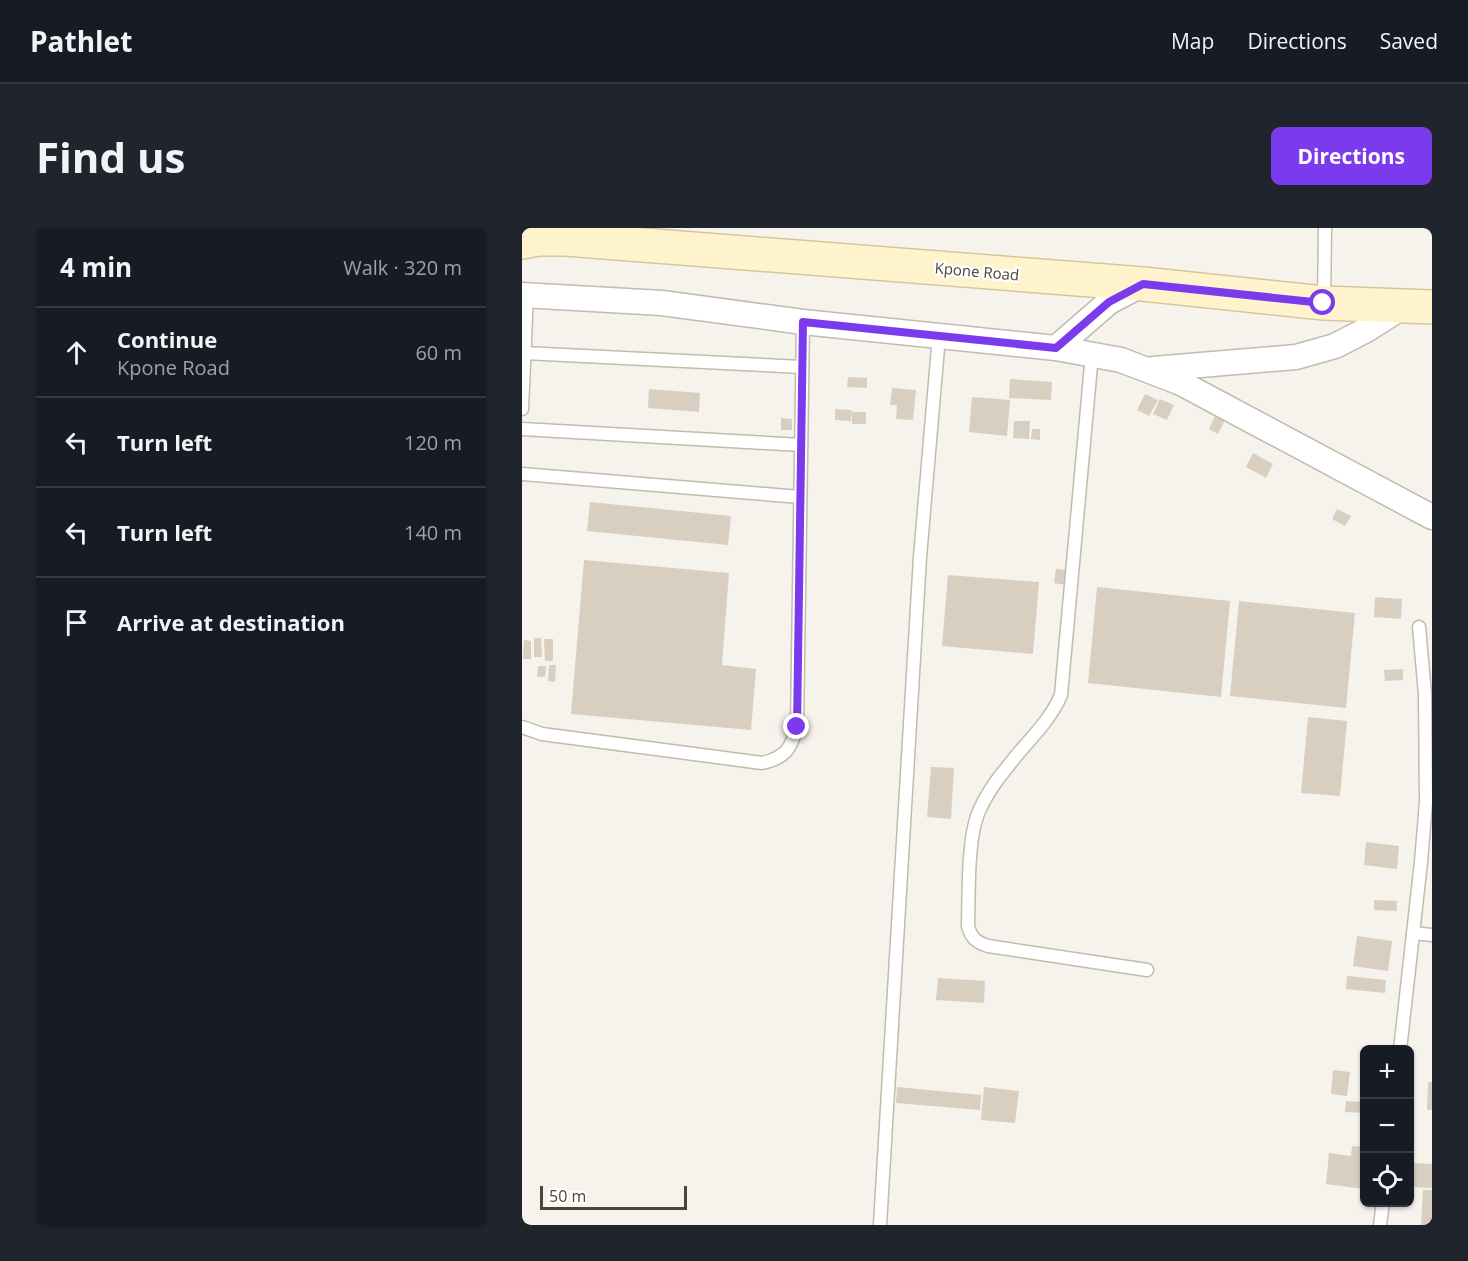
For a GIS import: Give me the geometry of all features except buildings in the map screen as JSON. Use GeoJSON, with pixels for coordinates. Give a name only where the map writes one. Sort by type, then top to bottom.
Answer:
{"type":"FeatureCollection","features":[{"type":"Feature","properties":{"kind":"main road","name":"Kpone Road"},"geometry":{"type":"LineString","coordinates":[[522,242],[539,239],[566,239],[1143,284],[1323,303],[1418,307]]}},
{"type":"Feature","properties":{"kind":"street"},"geometry":{"type":"LineString","coordinates":[[1056,348],[1109,302],[1143,284]]}},
{"type":"Feature","properties":{"kind":"street"},"geometry":{"type":"LineString","coordinates":[[524,295],[662,303],[803,322],[1056,348],[1121,360],[1181,383],[1432,517]]}},
{"type":"Feature","properties":{"kind":"street"},"geometry":{"type":"LineString","coordinates":[[1148,369],[1296,357],[1335,346],[1418,307]]}},
{"type":"Feature","properties":{"kind":"lane"},"geometry":{"type":"LineString","coordinates":[[1323,303],[1325,228]]}},
{"type":"Feature","properties":{"kind":"lane"},"geometry":{"type":"LineString","coordinates":[[522,409],[524,295]]}},
{"type":"Feature","properties":{"kind":"lane"},"geometry":{"type":"LineString","coordinates":[[522,727],[542,734],[762,763],[785,754],[793,744],[797,727],[803,322]]}},
{"type":"Feature","properties":{"kind":"lane"},"geometry":{"type":"LineString","coordinates":[[880,1225],[920,557],[939,336]]}},
{"type":"Feature","properties":{"kind":"lane"},"geometry":{"type":"LineString","coordinates":[[524,353],[802,367]]}},
{"type":"Feature","properties":{"kind":"lane"},"geometry":{"type":"LineString","coordinates":[[1092,354],[1061,695],[1054,711],[1008,766],[987,794],[978,812],[973,832],[968,926],[970,934],[978,943],[988,946],[1147,970]]}},
{"type":"Feature","properties":{"kind":"lane"},"geometry":{"type":"LineString","coordinates":[[522,429],[801,445]]}},
{"type":"Feature","properties":{"kind":"lane"},"geometry":{"type":"LineString","coordinates":[[522,474],[800,497]]}},
{"type":"Feature","properties":{"kind":"lane"},"geometry":{"type":"LineString","coordinates":[[1401,1045],[1426,802],[1425,694],[1419,627]]}},
{"type":"Feature","properties":{"kind":"lane"},"geometry":{"type":"LineString","coordinates":[[1413,933],[1432,935]]}},
{"type":"Feature","properties":{"kind":"lane"},"geometry":{"type":"LineString","coordinates":[[1380,1225],[1382,1207]]}},
{"type":"Feature","properties":{"kind":"route"},"geometry":{"type":"LineString","coordinates":[[797,727],[803,322],[1056,348],[1109,302],[1143,284],[1323,303]]}}]}
